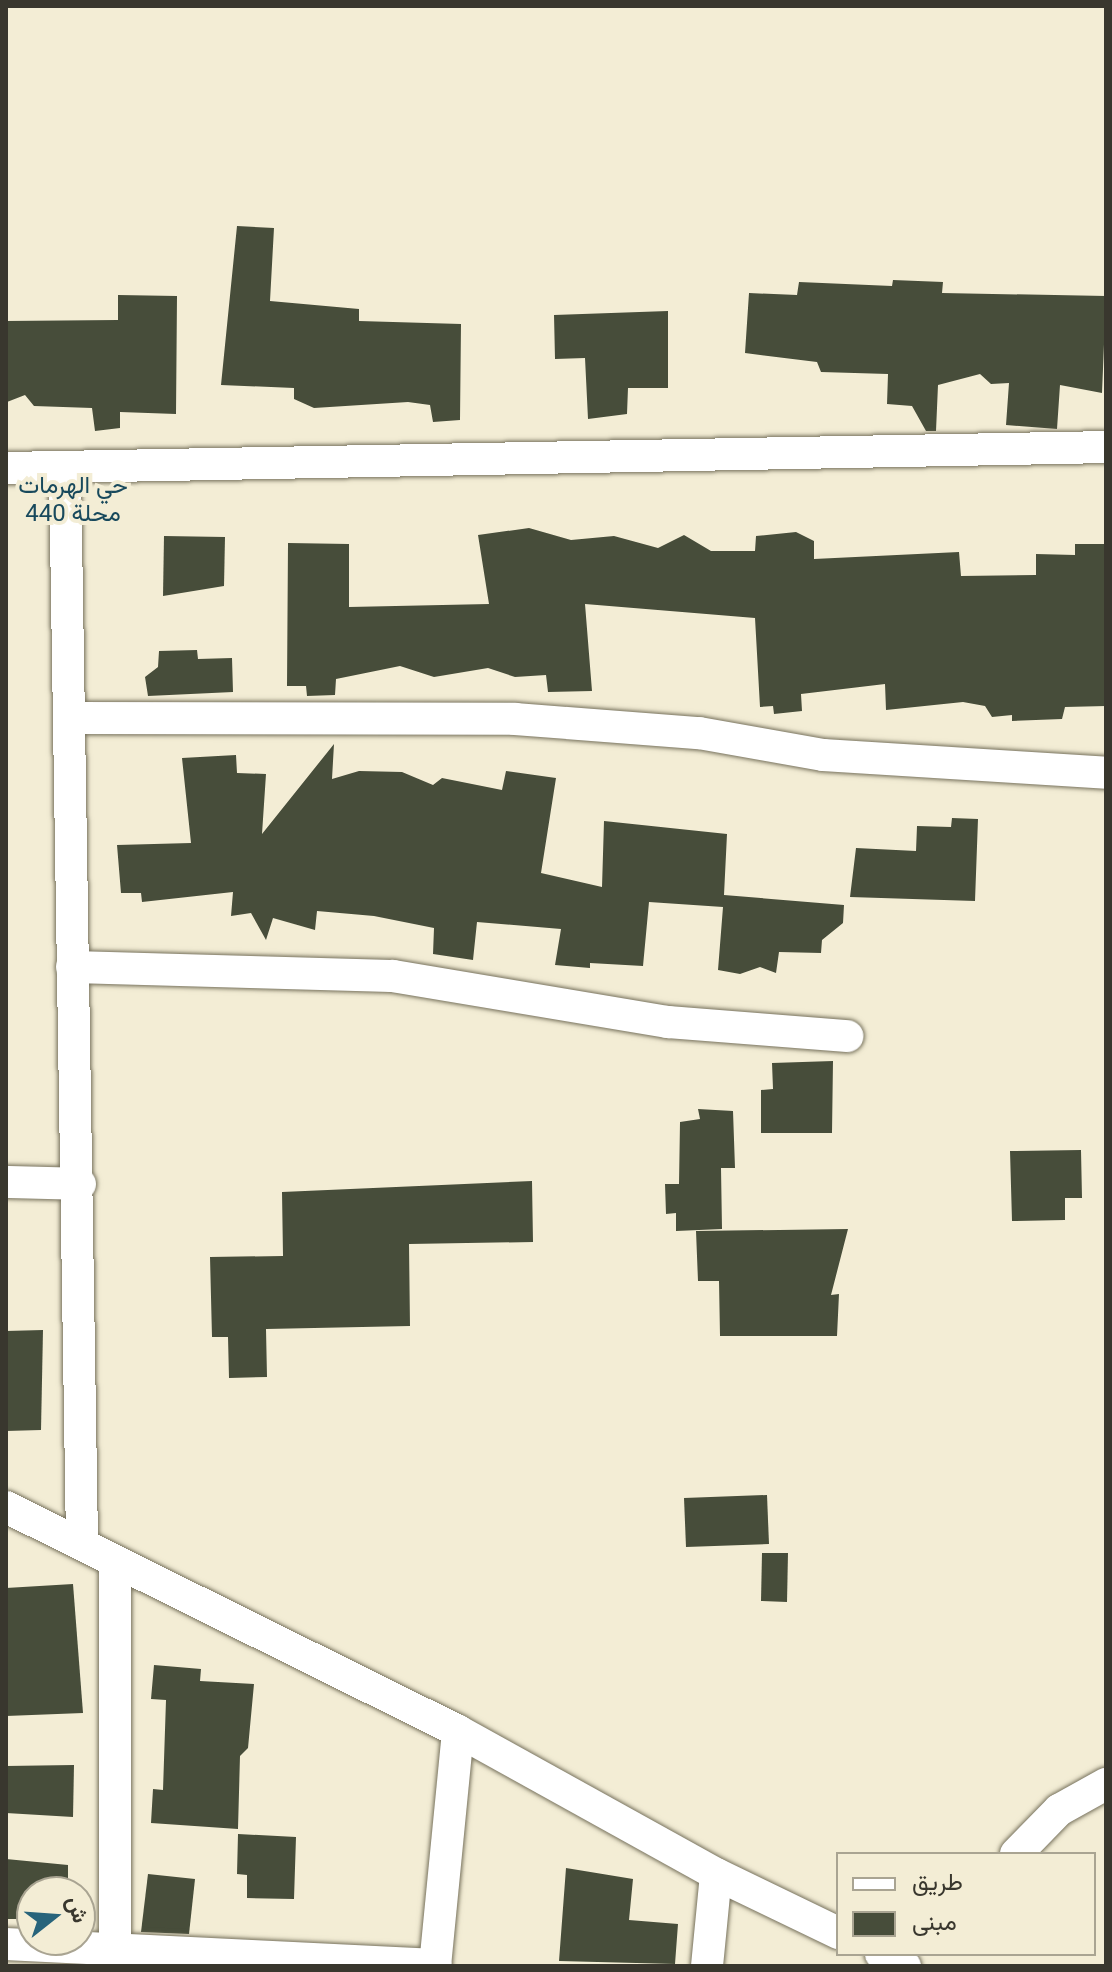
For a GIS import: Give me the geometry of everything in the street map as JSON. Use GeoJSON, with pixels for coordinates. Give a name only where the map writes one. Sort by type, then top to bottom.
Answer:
{"type":"FeatureCollection","features":[{"type":"Feature","properties":{"kind":"street"},"geometry":{"type":"LineString","coordinates":[[6,468],[65,471],[1106,447]]}},
{"type":"Feature","properties":{"kind":"street"},"geometry":{"type":"LineString","coordinates":[[65,471],[72,718],[72,967],[80,1184],[82,1543]]}},
{"type":"Feature","properties":{"kind":"street"},"geometry":{"type":"LineString","coordinates":[[72,718],[515,719],[699,733],[823,755],[1106,773]]}},
{"type":"Feature","properties":{"kind":"street"},"geometry":{"type":"LineString","coordinates":[[72,967],[393,976],[668,1022],[847,1036]]}},
{"type":"Feature","properties":{"kind":"street"},"geometry":{"type":"LineString","coordinates":[[6,1182],[80,1184]]}},
{"type":"Feature","properties":{"kind":"street"},"geometry":{"type":"LineString","coordinates":[[6,1507],[458,1731],[716,1874],[836,1932]]}},
{"type":"Feature","properties":{"kind":"street"},"geometry":{"type":"LineString","coordinates":[[115,1562],[115,1945]]}},
{"type":"Feature","properties":{"kind":"street"},"geometry":{"type":"LineString","coordinates":[[6,1944],[115,1945],[435,1966],[458,1731]]}},
{"type":"Feature","properties":{"kind":"street"},"geometry":{"type":"LineString","coordinates":[[1018,1852],[1059,1810],[1106,1784]]}},
{"type":"Feature","properties":{"kind":"street"},"geometry":{"type":"LineString","coordinates":[[707,1966],[716,1874]]}},
{"type":"Feature","properties":{"kind":"street"},"geometry":{"type":"LineString","coordinates":[[885,1956],[905,1966]]}},
{"type":"Feature","properties":{"kind":"building"},"geometry":{"type":"Polygon","coordinates":[[[237,226],[274,228],[270,301],[359,309],[359,321],[461,324],[460,420],[433,422],[430,405],[408,402],[314,408],[294,399],[294,388],[221,385],[237,226]]]}},
{"type":"Feature","properties":{"kind":"building"},"geometry":{"type":"Polygon","coordinates":[[[893,280],[943,282],[942,293],[1106,296],[1102,393],[1060,385],[1057,429],[1006,425],[1009,383],[991,384],[980,374],[938,385],[936,431],[926,431],[912,406],[887,404],[888,374],[821,372],[817,362],[745,353],[749,293],[797,295],[799,282],[892,286],[893,280]]]}},
{"type":"Feature","properties":{"kind":"building"},"geometry":{"type":"Polygon","coordinates":[[[118,295],[177,296],[176,414],[120,412],[120,428],[95,431],[92,408],[34,406],[25,395],[7,402],[6,321],[118,320],[118,295]]]}},
{"type":"Feature","properties":{"kind":"building"},"geometry":{"type":"Polygon","coordinates":[[[668,311],[668,388],[628,388],[627,414],[588,419],[585,358],[555,359],[554,315],[668,311]]]}},
{"type":"Feature","properties":{"kind":"building"},"geometry":{"type":"Polygon","coordinates":[[[529,528],[571,540],[614,536],[658,548],[684,535],[711,551],[755,551],[756,536],[796,532],[814,541],[814,559],[959,552],[961,576],[1036,575],[1036,554],[1075,555],[1075,544],[1106,544],[1106,706],[1065,707],[1062,719],[1012,721],[1012,715],[992,717],[985,706],[963,702],[886,710],[885,684],[801,694],[802,711],[774,714],[773,706],[760,707],[755,618],[585,604],[592,691],[548,692],[546,675],[515,677],[488,668],[434,677],[400,666],[336,679],[335,695],[307,696],[306,686],[287,686],[288,543],[349,544],[349,607],[489,604],[478,535],[529,528]]]}},
{"type":"Feature","properties":{"kind":"building"},"geometry":{"type":"Polygon","coordinates":[[[164,536],[225,537],[224,586],[163,596],[164,536]]]}},
{"type":"Feature","properties":{"kind":"building"},"geometry":{"type":"Polygon","coordinates":[[[197,650],[198,659],[232,658],[233,692],[148,696],[145,677],[158,667],[159,651],[197,650]]]}},
{"type":"Feature","properties":{"kind":"building"},"geometry":{"type":"Polygon","coordinates":[[[334,744],[332,779],[359,771],[402,772],[433,785],[442,778],[502,790],[506,771],[556,778],[541,873],[602,887],[604,821],[727,834],[724,895],[844,905],[843,923],[822,940],[821,953],[779,952],[776,973],[760,967],[740,974],[718,970],[723,907],[649,902],[643,966],[590,963],[590,968],[555,965],[561,929],[477,922],[473,960],[433,954],[434,928],[374,916],[317,911],[315,930],[273,918],[266,940],[251,913],[231,916],[233,892],[142,902],[141,893],[121,893],[117,845],[191,843],[182,758],[236,755],[237,773],[266,774],[262,834],[334,744]]]}},
{"type":"Feature","properties":{"kind":"building"},"geometry":{"type":"Polygon","coordinates":[[[952,818],[978,819],[975,901],[850,897],[856,848],[916,851],[917,826],[951,827],[952,818]]]}},
{"type":"Feature","properties":{"kind":"building"},"geometry":{"type":"Polygon","coordinates":[[[833,1061],[832,1133],[761,1133],[761,1090],[773,1089],[772,1063],[833,1061]]]}},
{"type":"Feature","properties":{"kind":"building"},"geometry":{"type":"Polygon","coordinates":[[[698,1109],[733,1111],[735,1168],[721,1168],[722,1229],[676,1231],[676,1213],[666,1214],[665,1184],[679,1184],[680,1122],[700,1119],[698,1109]]]}},
{"type":"Feature","properties":{"kind":"building"},"geometry":{"type":"Polygon","coordinates":[[[1081,1150],[1082,1198],[1065,1198],[1065,1220],[1012,1221],[1010,1151],[1081,1150]]]}},
{"type":"Feature","properties":{"kind":"building"},"geometry":{"type":"Polygon","coordinates":[[[532,1181],[533,1242],[409,1244],[410,1326],[266,1329],[267,1377],[229,1378],[228,1337],[212,1337],[210,1257],[283,1256],[282,1192],[532,1181]]]}},
{"type":"Feature","properties":{"kind":"building"},"geometry":{"type":"Polygon","coordinates":[[[848,1229],[831,1295],[839,1294],[837,1336],[720,1336],[719,1281],[698,1281],[696,1231],[848,1229]]]}},
{"type":"Feature","properties":{"kind":"building"},"geometry":{"type":"Polygon","coordinates":[[[43,1330],[41,1430],[6,1431],[6,1331],[43,1330]]]}},
{"type":"Feature","properties":{"kind":"building"},"geometry":{"type":"Polygon","coordinates":[[[767,1495],[769,1544],[686,1547],[684,1498],[767,1495]]]}},
{"type":"Feature","properties":{"kind":"building"},"geometry":{"type":"Polygon","coordinates":[[[762,1553],[788,1553],[787,1602],[761,1601],[762,1553]]]}},
{"type":"Feature","properties":{"kind":"building"},"geometry":{"type":"Polygon","coordinates":[[[73,1584],[83,1713],[6,1716],[6,1588],[73,1584]]]}},
{"type":"Feature","properties":{"kind":"building"},"geometry":{"type":"Polygon","coordinates":[[[154,1665],[201,1669],[200,1681],[254,1684],[248,1748],[240,1756],[238,1829],[151,1823],[153,1789],[163,1790],[166,1700],[151,1699],[154,1665]]]}},
{"type":"Feature","properties":{"kind":"building"},"geometry":{"type":"Polygon","coordinates":[[[74,1765],[73,1817],[6,1813],[6,1766],[74,1765]]]}},
{"type":"Feature","properties":{"kind":"building"},"geometry":{"type":"Polygon","coordinates":[[[238,1834],[296,1837],[294,1899],[247,1898],[247,1875],[237,1874],[238,1834]]]}},
{"type":"Feature","properties":{"kind":"building"},"geometry":{"type":"Polygon","coordinates":[[[6,1859],[68,1865],[68,1876],[16,1876],[16,1919],[6,1919],[6,1859]]]}},
{"type":"Feature","properties":{"kind":"building"},"geometry":{"type":"Polygon","coordinates":[[[566,1868],[633,1879],[629,1920],[678,1924],[675,1964],[559,1961],[566,1868]]]}},
{"type":"Feature","properties":{"kind":"building"},"geometry":{"type":"Polygon","coordinates":[[[148,1874],[195,1879],[189,1934],[141,1932],[148,1874]]]}},
{"type":"Feature","properties":{"kind":"district","name":"حي الهرمات محلة 440"},"geometry":{"type":"Point","coordinates":[73,500]}}]}
